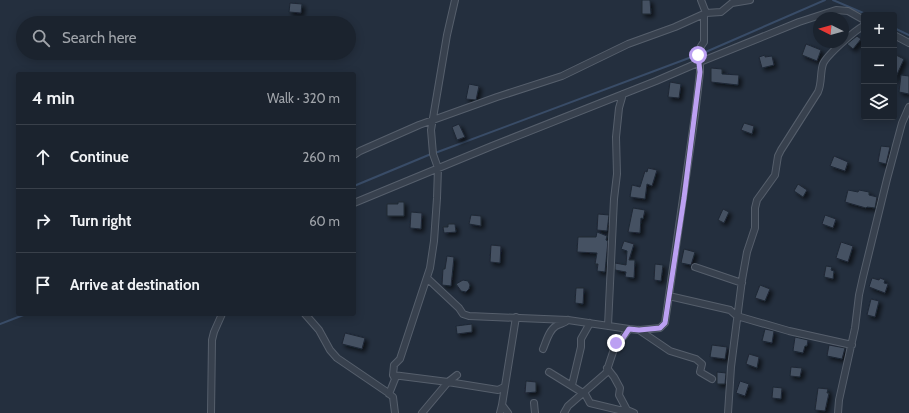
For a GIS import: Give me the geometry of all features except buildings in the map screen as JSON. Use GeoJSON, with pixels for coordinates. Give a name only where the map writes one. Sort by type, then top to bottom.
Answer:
{"type":"FeatureCollection","features":[{"type":"Feature","properties":{"kind":"street"},"geometry":{"type":"LineString","coordinates":[[389,394],[396,379],[393,375],[394,365],[400,359],[427,278],[434,240],[438,198],[438,168],[433,154],[431,130],[447,36],[455,0]]}},
{"type":"Feature","properties":{"kind":"street"},"geometry":{"type":"LineString","coordinates":[[427,278],[459,308],[463,314],[469,316],[568,320],[639,330],[660,328],[665,323],[698,93],[700,62],[698,55],[700,46],[704,42],[705,14],[701,0]]}},
{"type":"Feature","properties":{"kind":"street"},"geometry":{"type":"LineString","coordinates":[[356,153],[360,150],[433,120],[562,76],[628,44],[675,27],[705,14],[721,12],[732,3],[750,0]]}},
{"type":"Feature","properties":{"kind":"street"},"geometry":{"type":"LineString","coordinates":[[356,202],[799,22],[836,10],[848,11],[861,18]]}},
{"type":"Feature","properties":{"kind":"street"},"geometry":{"type":"LineString","coordinates":[[728,413],[731,367],[742,283],[747,252],[754,228],[757,200],[775,175],[778,156],[781,150],[820,88],[821,73],[825,60],[861,28]]}},
{"type":"Feature","properties":{"kind":"street"},"geometry":{"type":"LineString","coordinates":[[897,37],[909,43]]}},
{"type":"Feature","properties":{"kind":"street"},"geometry":{"type":"LineString","coordinates":[[608,326],[616,174],[616,136],[619,108],[623,94]]}},
{"type":"Feature","properties":{"kind":"street"},"geometry":{"type":"LineString","coordinates":[[838,413],[839,400],[852,345],[863,277],[902,123],[909,107]]}},
{"type":"Feature","properties":{"kind":"street"},"geometry":{"type":"LineString","coordinates":[[695,267],[742,283]]}},
{"type":"Feature","properties":{"kind":"street"},"geometry":{"type":"LineString","coordinates":[[669,296],[730,310],[738,316],[788,331],[852,345]]}},
{"type":"Feature","properties":{"kind":"street"},"geometry":{"type":"LineString","coordinates":[[211,413],[212,340],[221,316]]}},
{"type":"Feature","properties":{"kind":"street"},"geometry":{"type":"LineString","coordinates":[[307,316],[319,330],[330,350],[337,358],[393,397],[394,413]]}},
{"type":"Feature","properties":{"kind":"street"},"geometry":{"type":"LineString","coordinates":[[500,413],[516,317]]}},
{"type":"Feature","properties":{"kind":"street"},"geometry":{"type":"LineString","coordinates":[[543,349],[552,329],[564,324],[568,320]]}},
{"type":"Feature","properties":{"kind":"street"},"geometry":{"type":"LineString","coordinates":[[572,385],[581,347],[581,339],[590,323]]}},
{"type":"Feature","properties":{"kind":"street"},"geometry":{"type":"LineString","coordinates":[[564,413],[568,406],[606,373],[616,343],[623,338],[629,329]]}},
{"type":"Feature","properties":{"kind":"street"},"geometry":{"type":"LineString","coordinates":[[639,330],[670,351],[696,359],[702,364],[700,372],[712,379]]}},
{"type":"Feature","properties":{"kind":"street"},"geometry":{"type":"LineString","coordinates":[[607,368],[620,388],[619,395],[627,410]]}},
{"type":"Feature","properties":{"kind":"street"},"geometry":{"type":"LineString","coordinates":[[549,372],[583,393],[590,403],[619,410],[627,410],[634,413]]}},
{"type":"Feature","properties":{"kind":"street"},"geometry":{"type":"LineString","coordinates":[[393,375],[498,390],[504,387]]}},
{"type":"Feature","properties":{"kind":"street"},"geometry":{"type":"LineString","coordinates":[[422,413],[448,382],[456,375]]}},
{"type":"Feature","properties":{"kind":"street"},"geometry":{"type":"LineString","coordinates":[[534,403],[535,413]]}},
{"type":"Feature","properties":{"kind":"street"},"geometry":{"type":"LineString","coordinates":[[502,405],[508,413]]}},
{"type":"Feature","properties":{"kind":"waterway"},"geometry":{"type":"LineString","coordinates":[[701,54],[825,0]]}},
{"type":"Feature","properties":{"kind":"waterway"},"geometry":{"type":"LineString","coordinates":[[833,0],[861,12]]}},
{"type":"Feature","properties":{"kind":"waterway"},"geometry":{"type":"LineString","coordinates":[[897,29],[909,35]]}},
{"type":"Feature","properties":{"kind":"waterway"},"geometry":{"type":"LineString","coordinates":[[435,153],[697,55]]}},
{"type":"Feature","properties":{"kind":"waterway"},"geometry":{"type":"LineString","coordinates":[[356,185],[431,154]]}},
{"type":"Feature","properties":{"kind":"waterway"},"geometry":{"type":"LineString","coordinates":[[0,324],[21,316]]}},
{"type":"Feature","properties":{"kind":"route"},"geometry":{"type":"LineString","coordinates":[[616,343],[623,338],[629,329],[639,330],[660,328],[665,323],[684,198],[700,72],[698,55]]}}]}
